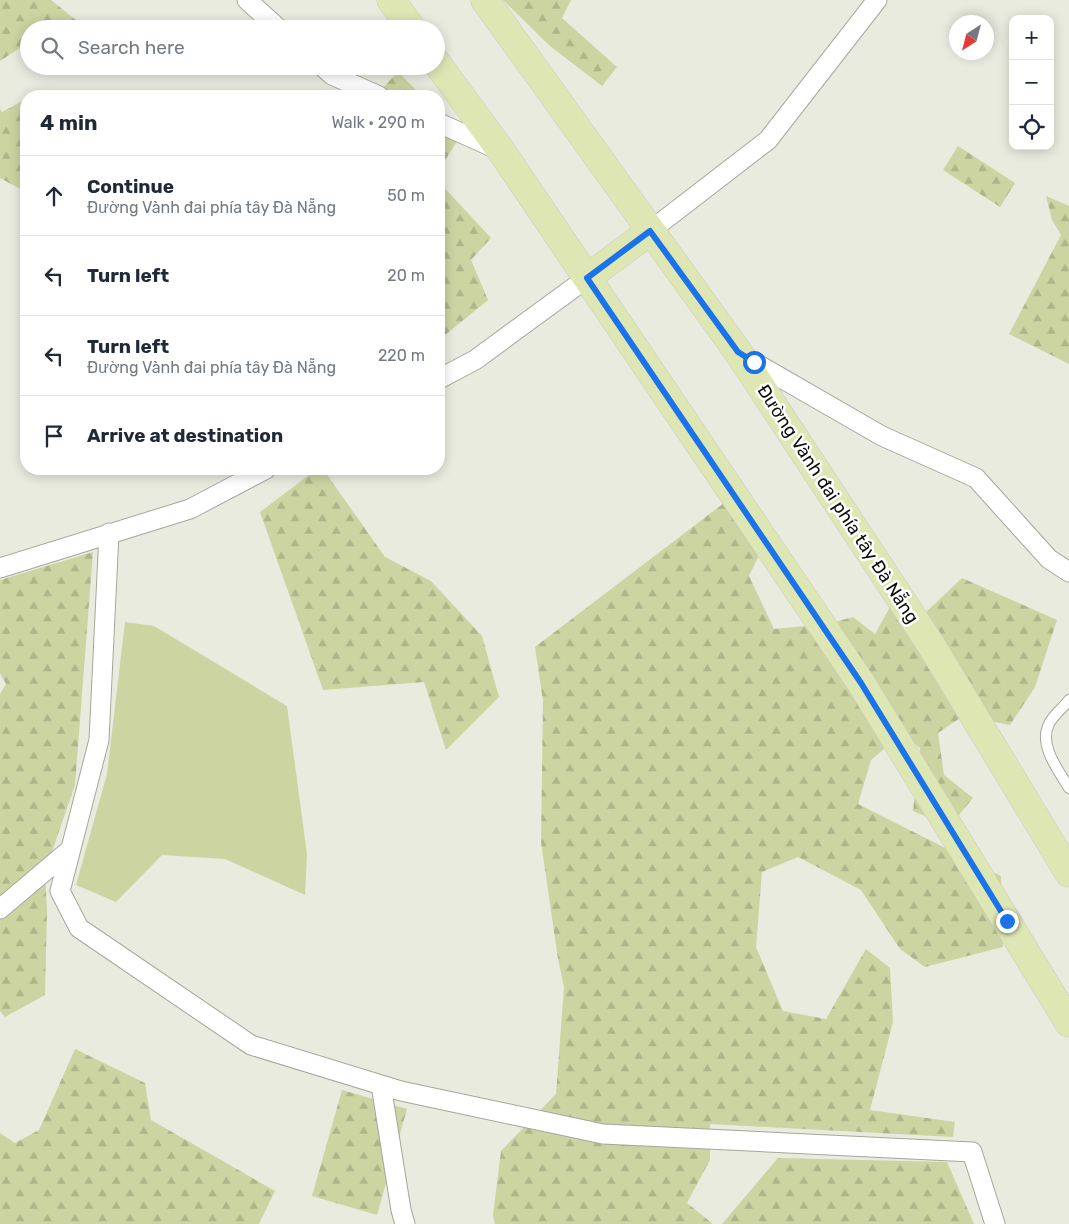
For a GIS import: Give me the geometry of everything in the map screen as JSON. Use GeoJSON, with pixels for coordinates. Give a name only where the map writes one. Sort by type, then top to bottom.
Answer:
{"type":"FeatureCollection","features":[{"type":"Feature","properties":{"kind":"main road"},"geometry":{"type":"LineString","coordinates":[[391,0],[405,20]]}},
{"type":"Feature","properties":{"kind":"main road","name":"Đường Vành đai phía tây Đà Nẵng"},"geometry":{"type":"LineString","coordinates":[[485,0],[738,352],[931,645],[1069,873]]}},
{"type":"Feature","properties":{"kind":"main road"},"geometry":{"type":"LineString","coordinates":[[445,74],[502,152],[861,683],[1069,1023]]}},
{"type":"Feature","properties":{"kind":"main road"},"geometry":{"type":"LineString","coordinates":[[587,278],[650,231]]}},
{"type":"Feature","properties":{"kind":"street"},"geometry":{"type":"LineString","coordinates":[[247,0],[269,20]]}},
{"type":"Feature","properties":{"kind":"street"},"geometry":{"type":"LineString","coordinates":[[650,231],[768,140],[877,0]]}},
{"type":"Feature","properties":{"kind":"street"},"geometry":{"type":"LineString","coordinates":[[332,75],[366,90]]}},
{"type":"Feature","properties":{"kind":"street"},"geometry":{"type":"LineString","coordinates":[[445,126],[502,152]]}},
{"type":"Feature","properties":{"kind":"street"},"geometry":{"type":"LineString","coordinates":[[445,376],[475,360],[587,278]]}},
{"type":"Feature","properties":{"kind":"street"},"geometry":{"type":"LineString","coordinates":[[738,352],[882,436],[976,478],[1048,559],[1069,572]]}},
{"type":"Feature","properties":{"kind":"street"},"geometry":{"type":"LineString","coordinates":[[0,568],[190,509],[255,475]]}},
{"type":"Feature","properties":{"kind":"street"},"geometry":{"type":"LineString","coordinates":[[110,533],[99,740],[60,891],[79,928],[251,1045],[411,1093],[603,1134],[972,1152],[995,1224]]}},
{"type":"Feature","properties":{"kind":"street"},"geometry":{"type":"LineString","coordinates":[[0,909],[71,849]]}},
{"type":"Feature","properties":{"kind":"street"},"geometry":{"type":"LineString","coordinates":[[381,1085],[401,1210],[405,1224]]}},
{"type":"Feature","properties":{"kind":"lane"},"geometry":{"type":"LineString","coordinates":[[1069,700],[1049,723],[1046,738],[1047,747],[1069,788]]}},
{"type":"Feature","properties":{"kind":"green space"},"geometry":{"type":"Polygon","coordinates":[[[0,0],[51,0],[76,20],[20,20],[20,48],[0,61],[0,0]]]}},
{"type":"Feature","properties":{"kind":"green space"},"geometry":{"type":"Polygon","coordinates":[[[503,0],[571,0],[562,18],[617,67],[602,86],[550,46],[503,0]]]}},
{"type":"Feature","properties":{"kind":"green space"},"geometry":{"type":"Polygon","coordinates":[[[395,75],[401,75],[416,90],[381,90],[395,75]]]}},
{"type":"Feature","properties":{"kind":"green space"},"geometry":{"type":"Polygon","coordinates":[[[20,102],[20,189],[0,178],[0,109],[2,112],[20,102]]]}},
{"type":"Feature","properties":{"kind":"green space"},"geometry":{"type":"Polygon","coordinates":[[[445,119],[461,135],[445,160],[445,119]]]}},
{"type":"Feature","properties":{"kind":"green space"},"geometry":{"type":"Polygon","coordinates":[[[958,146],[1015,183],[1000,207],[943,170],[958,146]]]}},
{"type":"Feature","properties":{"kind":"green space"},"geometry":{"type":"Polygon","coordinates":[[[445,188],[491,238],[471,260],[488,300],[445,335],[445,188]]]}},
{"type":"Feature","properties":{"kind":"green space"},"geometry":{"type":"Polygon","coordinates":[[[1046,196],[1069,206],[1069,364],[1009,334],[1061,235],[1052,220],[1046,196]]]}},
{"type":"Feature","properties":{"kind":"green space"},"geometry":{"type":"Polygon","coordinates":[[[309,475],[327,475],[385,557],[431,581],[482,636],[499,697],[446,750],[424,682],[323,690],[260,512],[309,475]]]}},
{"type":"Feature","properties":{"kind":"green space"},"geometry":{"type":"Polygon","coordinates":[[[728,500],[765,543],[749,576],[774,629],[828,624],[853,617],[875,634],[900,589],[925,613],[962,578],[1057,620],[1035,687],[1010,725],[963,716],[938,733],[944,775],[973,798],[950,826],[913,811],[920,748],[902,734],[871,760],[858,804],[1001,876],[1003,947],[925,967],[900,949],[861,890],[798,857],[762,872],[756,947],[783,1011],[826,1019],[866,949],[890,968],[893,1022],[870,1110],[955,1122],[953,1137],[710,1124],[710,1160],[687,1203],[713,1224],[495,1224],[493,1215],[501,1151],[556,1094],[564,987],[558,959],[541,842],[543,701],[535,647],[728,500]]]}},
{"type":"Feature","properties":{"kind":"green space"},"geometry":{"type":"Polygon","coordinates":[[[93,552],[75,785],[45,872],[47,912],[45,995],[5,1017],[0,1011],[0,694],[6,684],[0,673],[0,580],[93,552]]]}},
{"type":"Feature","properties":{"kind":"green space"},"geometry":{"type":"Polygon","coordinates":[[[125,622],[154,626],[287,706],[307,854],[305,895],[225,859],[162,855],[116,902],[76,885],[107,774],[125,622]]]}},
{"type":"Feature","properties":{"kind":"green space"},"geometry":{"type":"Polygon","coordinates":[[[75,1049],[145,1083],[151,1120],[275,1191],[259,1224],[0,1224],[0,1133],[15,1143],[39,1130],[75,1049]]]}},
{"type":"Feature","properties":{"kind":"green space"},"geometry":{"type":"Polygon","coordinates":[[[342,1090],[407,1109],[377,1215],[312,1196],[342,1090]]]}},
{"type":"Feature","properties":{"kind":"green space"},"geometry":{"type":"Polygon","coordinates":[[[778,1158],[947,1162],[974,1224],[722,1224],[778,1158]]]}},
{"type":"Feature","properties":{"kind":"route"},"geometry":{"type":"LineString","coordinates":[[754,362],[738,352],[650,231],[587,278],[861,683],[1007,921]]}}]}
